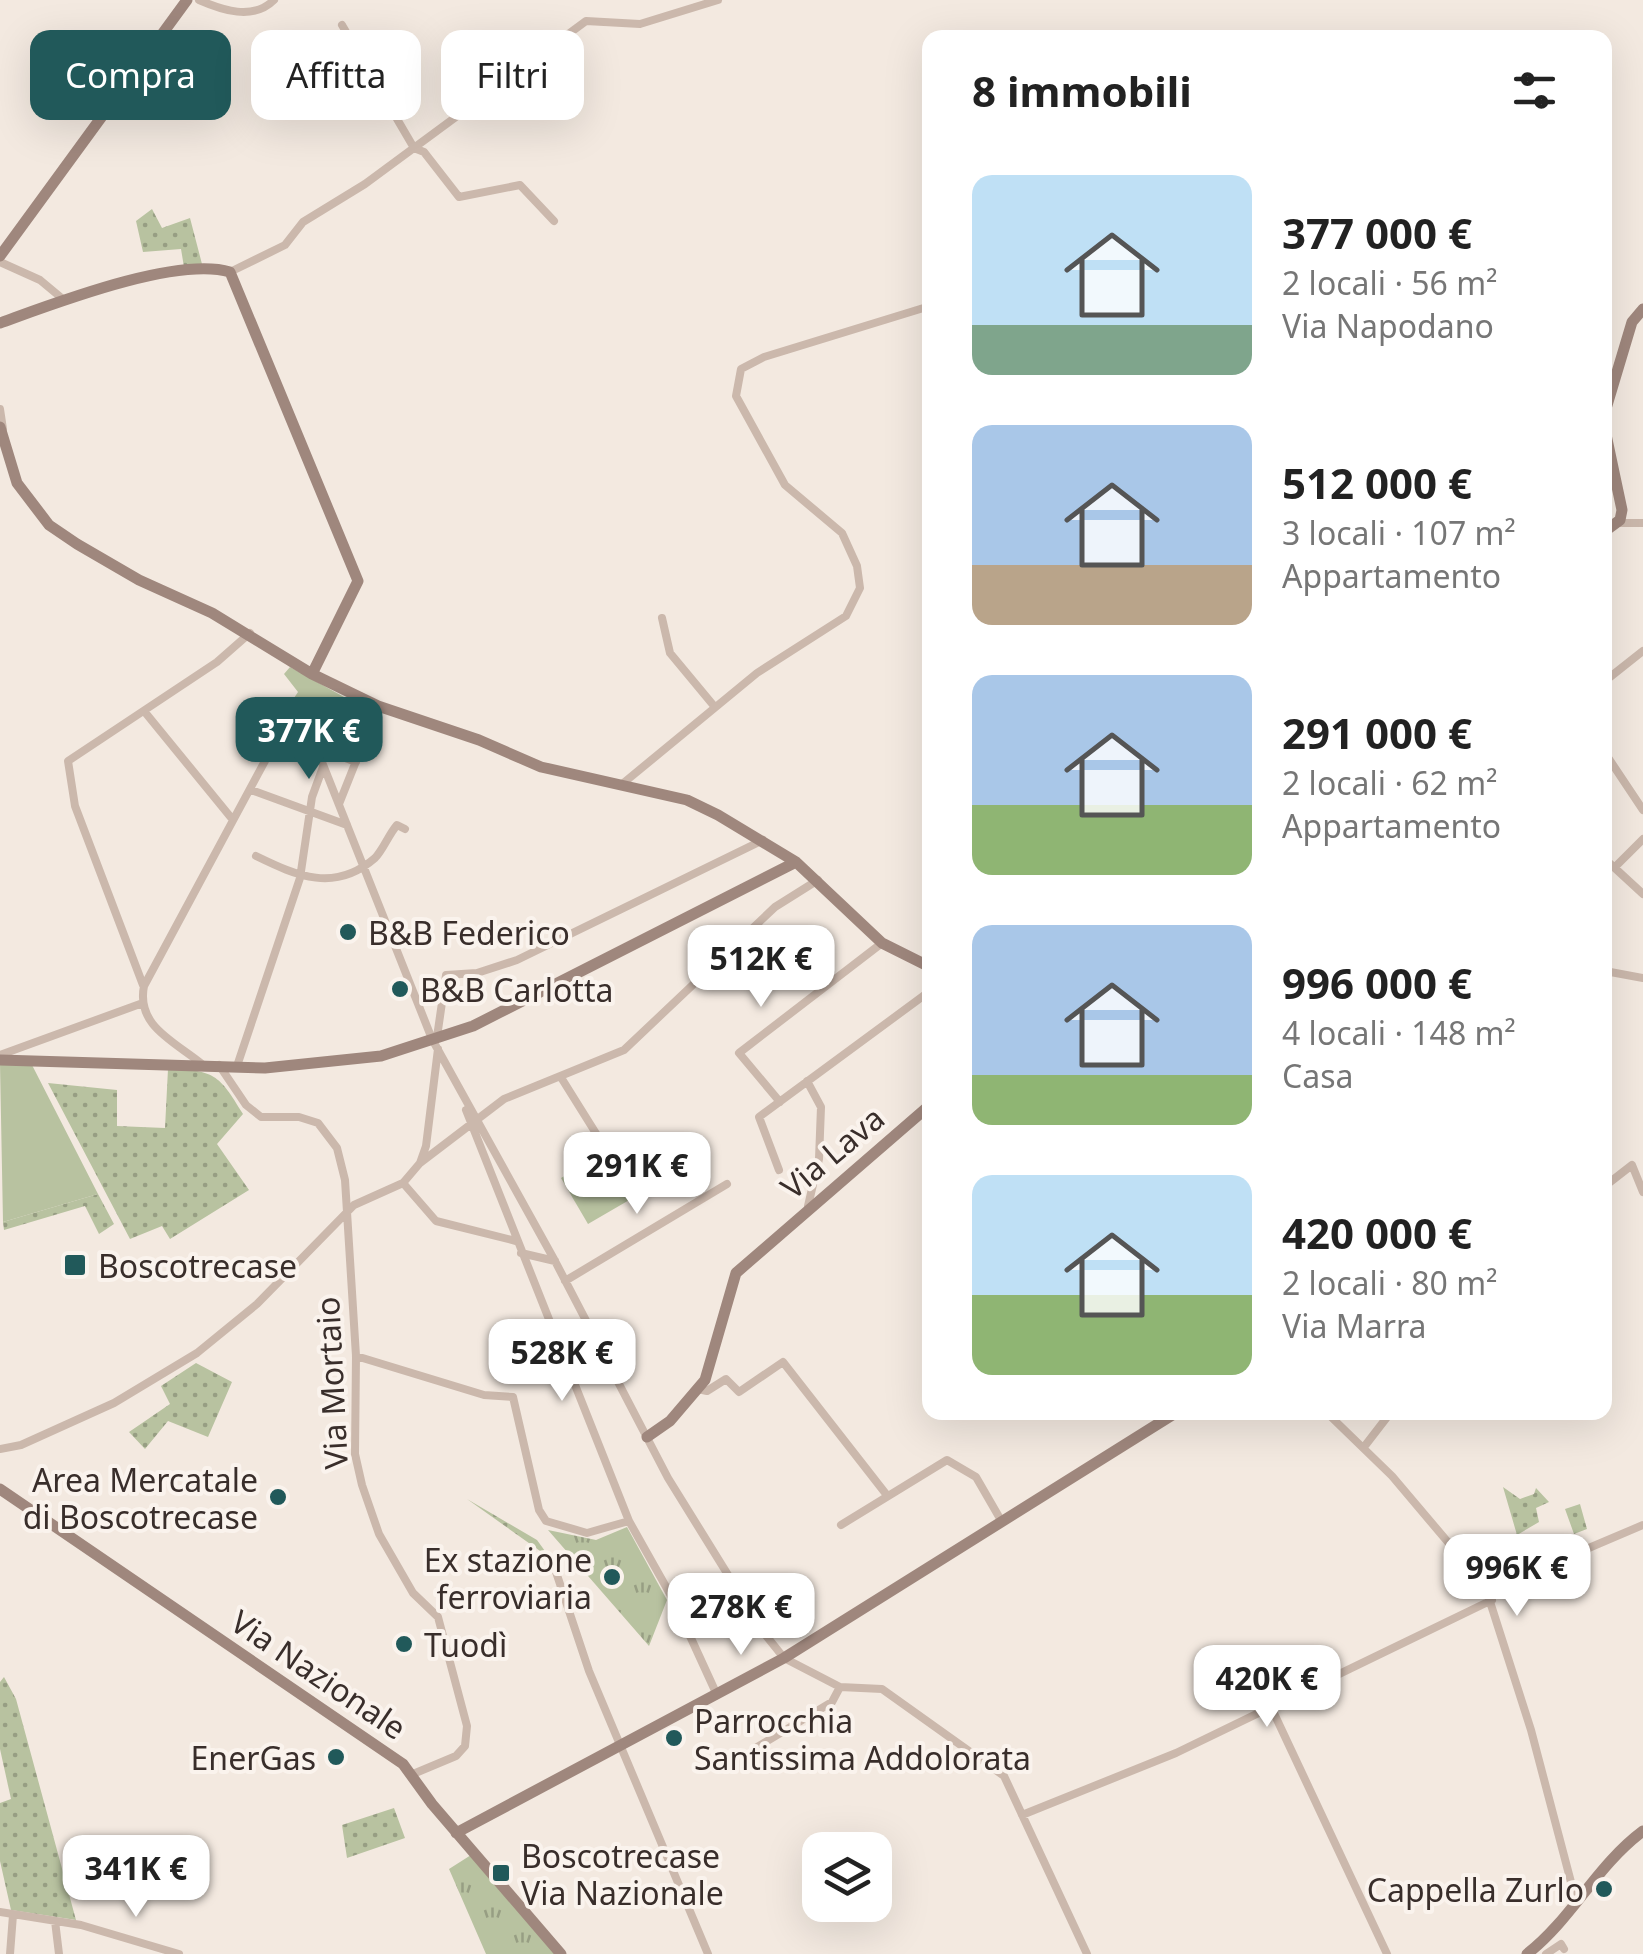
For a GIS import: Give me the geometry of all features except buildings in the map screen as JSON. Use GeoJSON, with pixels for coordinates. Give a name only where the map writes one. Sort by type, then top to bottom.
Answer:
{"type":"FeatureCollection","features":[{"type":"Feature","properties":{"kind":"street"},"geometry":{"type":"LineString","coordinates":[[64,300],[40,280],[0,259],[187,0]]}},
{"type":"Feature","properties":{"kind":"street"},"geometry":{"type":"LineString","coordinates":[[199,0],[238,12],[265,9],[274,0]]}},
{"type":"Feature","properties":{"kind":"street"},"geometry":{"type":"LineString","coordinates":[[0,323],[64,300],[179,271],[230,272],[285,245],[303,222],[414,148],[586,21],[650,22],[718,0]]}},
{"type":"Feature","properties":{"kind":"street"},"geometry":{"type":"LineString","coordinates":[[342,25],[414,148],[424,152],[459,198],[520,186],[554,221]]}},
{"type":"Feature","properties":{"kind":"street"},"geometry":{"type":"LineString","coordinates":[[230,272],[358,581],[312,674]]}},
{"type":"Feature","properties":{"kind":"street"},"geometry":{"type":"LineString","coordinates":[[621,785],[786,651],[846,616],[860,588],[857,566],[842,533],[799,500],[779,476],[736,396],[738,375],[747,364],[922,309]]}},
{"type":"Feature","properties":{"kind":"street"},"geometry":{"type":"LineString","coordinates":[[1612,389],[1632,322],[1643,309]]}},
{"type":"Feature","properties":{"kind":"street"},"geometry":{"type":"LineString","coordinates":[[0,409],[2,432],[17,483],[49,525],[139,580],[250,633],[312,674],[378,706],[479,740],[541,767],[687,800],[796,862],[882,943],[922,963]]}},
{"type":"Feature","properties":{"kind":"street"},"geometry":{"type":"LineString","coordinates":[[1612,463],[1622,510],[1617,523]]}},
{"type":"Feature","properties":{"kind":"street"},"geometry":{"type":"LineString","coordinates":[[1612,526],[1643,523]]}},
{"type":"Feature","properties":{"kind":"street"},"geometry":{"type":"LineString","coordinates":[[662,618],[670,653],[714,706]]}},
{"type":"Feature","properties":{"kind":"street"},"geometry":{"type":"LineString","coordinates":[[144,986],[67,774],[68,762],[239,646],[250,633]]}},
{"type":"Feature","properties":{"kind":"street"},"geometry":{"type":"LineString","coordinates":[[1612,675],[1643,651]]}},
{"type":"Feature","properties":{"kind":"street"},"geometry":{"type":"LineString","coordinates":[[338,804],[378,706]]}},
{"type":"Feature","properties":{"kind":"street"},"geometry":{"type":"LineString","coordinates":[[144,711],[233,820]]}},
{"type":"Feature","properties":{"kind":"street"},"geometry":{"type":"LineString","coordinates":[[202,1064],[147,1021],[140,1004],[144,986],[280,734],[294,730],[316,747],[356,762]]}},
{"type":"Feature","properties":{"kind":"street"},"geometry":{"type":"LineString","coordinates":[[316,747],[436,1042],[473,1121],[516,1242],[629,1520],[674,1601],[716,1695]]}},
{"type":"Feature","properties":{"kind":"street"},"geometry":{"type":"LineString","coordinates":[[1612,764],[1643,810]]}},
{"type":"Feature","properties":{"kind":"street"},"geometry":{"type":"LineString","coordinates":[[237,1066],[300,878],[310,812],[323,767]]}},
{"type":"Feature","properties":{"kind":"street"},"geometry":{"type":"LineString","coordinates":[[250,790],[346,825]]}},
{"type":"Feature","properties":{"kind":"street"},"geometry":{"type":"LineString","coordinates":[[256,856],[300,878],[334,878],[378,856],[397,824],[405,829]]}},
{"type":"Feature","properties":{"kind":"street"},"geometry":{"type":"LineString","coordinates":[[1615,867],[1643,839]]}},
{"type":"Feature","properties":{"kind":"street"},"geometry":{"type":"LineString","coordinates":[[420,1163],[446,975],[477,973],[517,960],[763,840]]}},
{"type":"Feature","properties":{"kind":"street"},"geometry":{"type":"LineString","coordinates":[[0,1058],[307,1066],[380,1056],[436,1042],[473,1026],[796,862]]}},
{"type":"Feature","properties":{"kind":"street"},"geometry":{"type":"LineString","coordinates":[[1612,865],[1643,894]]}},
{"type":"Feature","properties":{"kind":"street"},"geometry":{"type":"LineString","coordinates":[[0,1449],[20,1445],[114,1403],[222,1336],[363,1200],[402,1183],[420,1163],[504,1099],[562,1079],[624,1050],[776,907],[818,880]]}},
{"type":"Feature","properties":{"kind":"street"},"geometry":{"type":"LineString","coordinates":[[780,1102],[739,1054],[882,943]]}},
{"type":"Feature","properties":{"kind":"street"},"geometry":{"type":"LineString","coordinates":[[1612,972],[1643,978]]}},
{"type":"Feature","properties":{"kind":"street"},"geometry":{"type":"LineString","coordinates":[[779,1170],[760,1118],[922,997]]}},
{"type":"Feature","properties":{"kind":"street"},"geometry":{"type":"LineString","coordinates":[[0,1058],[140,1004]]}},
{"type":"Feature","properties":{"kind":"street","name":"Via Mortaio"},"geometry":{"type":"LineString","coordinates":[[219,1064],[246,1106],[262,1116],[299,1116],[318,1124],[337,1148],[345,1180],[356,1356],[355,1454],[378,1534],[413,1592],[438,1617],[466,1726],[465,1746],[456,1756],[413,1774]]}},
{"type":"Feature","properties":{"kind":"street"},"geometry":{"type":"LineString","coordinates":[[562,1079],[602,1144]]}},
{"type":"Feature","properties":{"kind":"street"},"geometry":{"type":"LineString","coordinates":[[807,1081],[820,1107],[820,1159],[808,1206]]}},
{"type":"Feature","properties":{"kind":"street","name":"Via Lava"},"geometry":{"type":"LineString","coordinates":[[647,1438],[670,1421],[698,1389],[716,1355],[736,1273],[808,1206],[922,1112]]}},
{"type":"Feature","properties":{"kind":"street"},"geometry":{"type":"LineString","coordinates":[[473,1121],[555,1261],[647,1438],[754,1618],[784,1658],[840,1686],[882,1689],[1004,1776],[1088,1954]]}},
{"type":"Feature","properties":{"kind":"street"},"geometry":{"type":"LineString","coordinates":[[1612,1181],[1632,1166],[1643,1192]]}},
{"type":"Feature","properties":{"kind":"street"},"geometry":{"type":"LineString","coordinates":[[402,1183],[436,1221],[516,1242]]}},
{"type":"Feature","properties":{"kind":"street"},"geometry":{"type":"LineString","coordinates":[[565,1281],[727,1184]]}},
{"type":"Feature","properties":{"kind":"street"},"geometry":{"type":"LineString","coordinates":[[521,1253],[555,1261]]}},
{"type":"Feature","properties":{"kind":"street"},"geometry":{"type":"LineString","coordinates":[[356,1356],[484,1396],[514,1397],[540,1510],[546,1520],[588,1532],[629,1520]]}},
{"type":"Feature","properties":{"kind":"street"},"geometry":{"type":"LineString","coordinates":[[698,1389],[707,1391],[726,1379],[739,1392],[784,1362],[886,1494]]}},
{"type":"Feature","properties":{"kind":"street"},"geometry":{"type":"LineString","coordinates":[[456,1832],[784,1658],[1164,1420]]}},
{"type":"Feature","properties":{"kind":"street"},"geometry":{"type":"LineString","coordinates":[[1335,1420],[1458,1552],[1492,1600],[1576,1901]]}},
{"type":"Feature","properties":{"kind":"street"},"geometry":{"type":"LineString","coordinates":[[1364,1447],[1385,1420]]}},
{"type":"Feature","properties":{"kind":"street"},"geometry":{"type":"LineString","coordinates":[[842,1525],[886,1494],[947,1460],[976,1476],[1002,1522]]}},
{"type":"Feature","properties":{"kind":"street","name":"Via Nazionale"},"geometry":{"type":"LineString","coordinates":[[0,1490],[297,1689],[413,1774],[456,1832],[561,1954]]}},
{"type":"Feature","properties":{"kind":"street"},"geometry":{"type":"LineString","coordinates":[[1458,1552],[1468,1546],[1548,1555],[1577,1553],[1643,1525]]}},
{"type":"Feature","properties":{"kind":"street"},"geometry":{"type":"LineString","coordinates":[[553,1564],[568,1616],[708,1954]]}},
{"type":"Feature","properties":{"kind":"street"},"geometry":{"type":"LineString","coordinates":[[1022,1815],[1176,1752],[1492,1600]]}},
{"type":"Feature","properties":{"kind":"street"},"geometry":{"type":"LineString","coordinates":[[754,1749],[832,1702],[840,1686]]}},
{"type":"Feature","properties":{"kind":"street"},"geometry":{"type":"LineString","coordinates":[[1271,1707],[1387,1954]]}},
{"type":"Feature","properties":{"kind":"street"},"geometry":{"type":"LineString","coordinates":[[1528,1954],[1586,1885],[1643,1831]]}},
{"type":"Feature","properties":{"kind":"street"},"geometry":{"type":"LineString","coordinates":[[0,1912],[55,1921],[180,1954]]}},
{"type":"Feature","properties":{"kind":"street"},"geometry":{"type":"LineString","coordinates":[[10,1954],[13,1914]]}},
{"type":"Feature","properties":{"kind":"street"},"geometry":{"type":"LineString","coordinates":[[55,1921],[59,1954]]}},
{"type":"Feature","properties":{"kind":"street"},"geometry":{"type":"LineString","coordinates":[[1546,1954],[1561,1944],[1564,1949]]}},
{"type":"Feature","properties":{"kind":"green space"},"geometry":{"type":"Polygon","coordinates":[[[152,209],[162,228],[190,218],[202,264],[184,267],[181,249],[143,252],[136,221],[152,209]]]}},
{"type":"Feature","properties":{"kind":"green space"},"geometry":{"type":"Polygon","coordinates":[[[290,667],[371,712],[352,755],[309,738],[303,724],[292,718],[281,728],[276,725],[298,692],[284,674],[290,667]]]}},
{"type":"Feature","properties":{"kind":"green space"},"geometry":{"type":"Polygon","coordinates":[[[0,1064],[32,1065],[98,1194],[3,1222],[0,1064]]]}},
{"type":"Feature","properties":{"kind":"green space"},"geometry":{"type":"Polygon","coordinates":[[[168,1069],[206,1073],[221,1082],[235,1101],[243,1114],[217,1144],[249,1190],[170,1239],[162,1226],[130,1239],[48,1083],[117,1090],[117,1126],[165,1128],[168,1069]]]}},
{"type":"Feature","properties":{"kind":"green space"},"geometry":{"type":"Polygon","coordinates":[[[603,1153],[631,1199],[588,1224],[561,1178],[603,1153]]]}},
{"type":"Feature","properties":{"kind":"green space"},"geometry":{"type":"Polygon","coordinates":[[[98,1194],[114,1224],[99,1234],[85,1206],[4,1230],[3,1222],[98,1194]]]}},
{"type":"Feature","properties":{"kind":"green space"},"geometry":{"type":"Polygon","coordinates":[[[196,1363],[232,1382],[208,1437],[168,1421],[145,1449],[129,1432],[170,1404],[161,1386],[196,1363]]]}},
{"type":"Feature","properties":{"kind":"green space"},"geometry":{"type":"Polygon","coordinates":[[[1503,1487],[1520,1499],[1534,1494],[1536,1488],[1549,1502],[1536,1508],[1539,1522],[1517,1535],[1503,1487]]]}},
{"type":"Feature","properties":{"kind":"green space"},"geometry":{"type":"Polygon","coordinates":[[[467,1499],[537,1540],[550,1558],[467,1499]]]}},
{"type":"Feature","properties":{"kind":"green space"},"geometry":{"type":"Polygon","coordinates":[[[1580,1504],[1587,1529],[1574,1534],[1565,1509],[1580,1504]]]}},
{"type":"Feature","properties":{"kind":"green space"},"geometry":{"type":"Polygon","coordinates":[[[627,1527],[667,1600],[649,1646],[548,1530],[596,1540],[627,1527]]]}},
{"type":"Feature","properties":{"kind":"green space"},"geometry":{"type":"Polygon","coordinates":[[[4,1677],[16,1699],[76,1920],[11,1910],[0,1861],[0,1803],[11,1799],[0,1749],[0,1682],[4,1677]]]}},
{"type":"Feature","properties":{"kind":"green space"},"geometry":{"type":"Polygon","coordinates":[[[394,1808],[405,1838],[347,1858],[342,1825],[394,1808]]]}},
{"type":"Feature","properties":{"kind":"green space"},"geometry":{"type":"Polygon","coordinates":[[[471,1855],[555,1954],[486,1954],[449,1869],[471,1855]]]}},
{"type":"Feature","properties":{"kind":"place","name":"B&B Federico"},"geometry":{"type":"Point","coordinates":[348,932]}},
{"type":"Feature","properties":{"kind":"place","name":"B&B Carlotta"},"geometry":{"type":"Point","coordinates":[400,989]}},
{"type":"Feature","properties":{"kind":"place","name":"Boscotrecase"},"geometry":{"type":"Point","coordinates":[75,1265]}},
{"type":"Feature","properties":{"kind":"place","name":"Area Mercatale di Boscotrecase"},"geometry":{"type":"Point","coordinates":[278,1497]}},
{"type":"Feature","properties":{"kind":"place","name":"Ex stazione ferroviaria"},"geometry":{"type":"Point","coordinates":[612,1577]}},
{"type":"Feature","properties":{"kind":"place","name":"Tuodì"},"geometry":{"type":"Point","coordinates":[404,1644]}},
{"type":"Feature","properties":{"kind":"place","name":"Parrocchia Santissima Addolorata"},"geometry":{"type":"Point","coordinates":[674,1738]}},
{"type":"Feature","properties":{"kind":"place","name":"EnerGas"},"geometry":{"type":"Point","coordinates":[336,1757]}},
{"type":"Feature","properties":{"kind":"place","name":"Boscotrecase Via Nazionale"},"geometry":{"type":"Point","coordinates":[501,1873]}},
{"type":"Feature","properties":{"kind":"place","name":"Cappella Zurlo"},"geometry":{"type":"Point","coordinates":[1604,1889]}}]}
